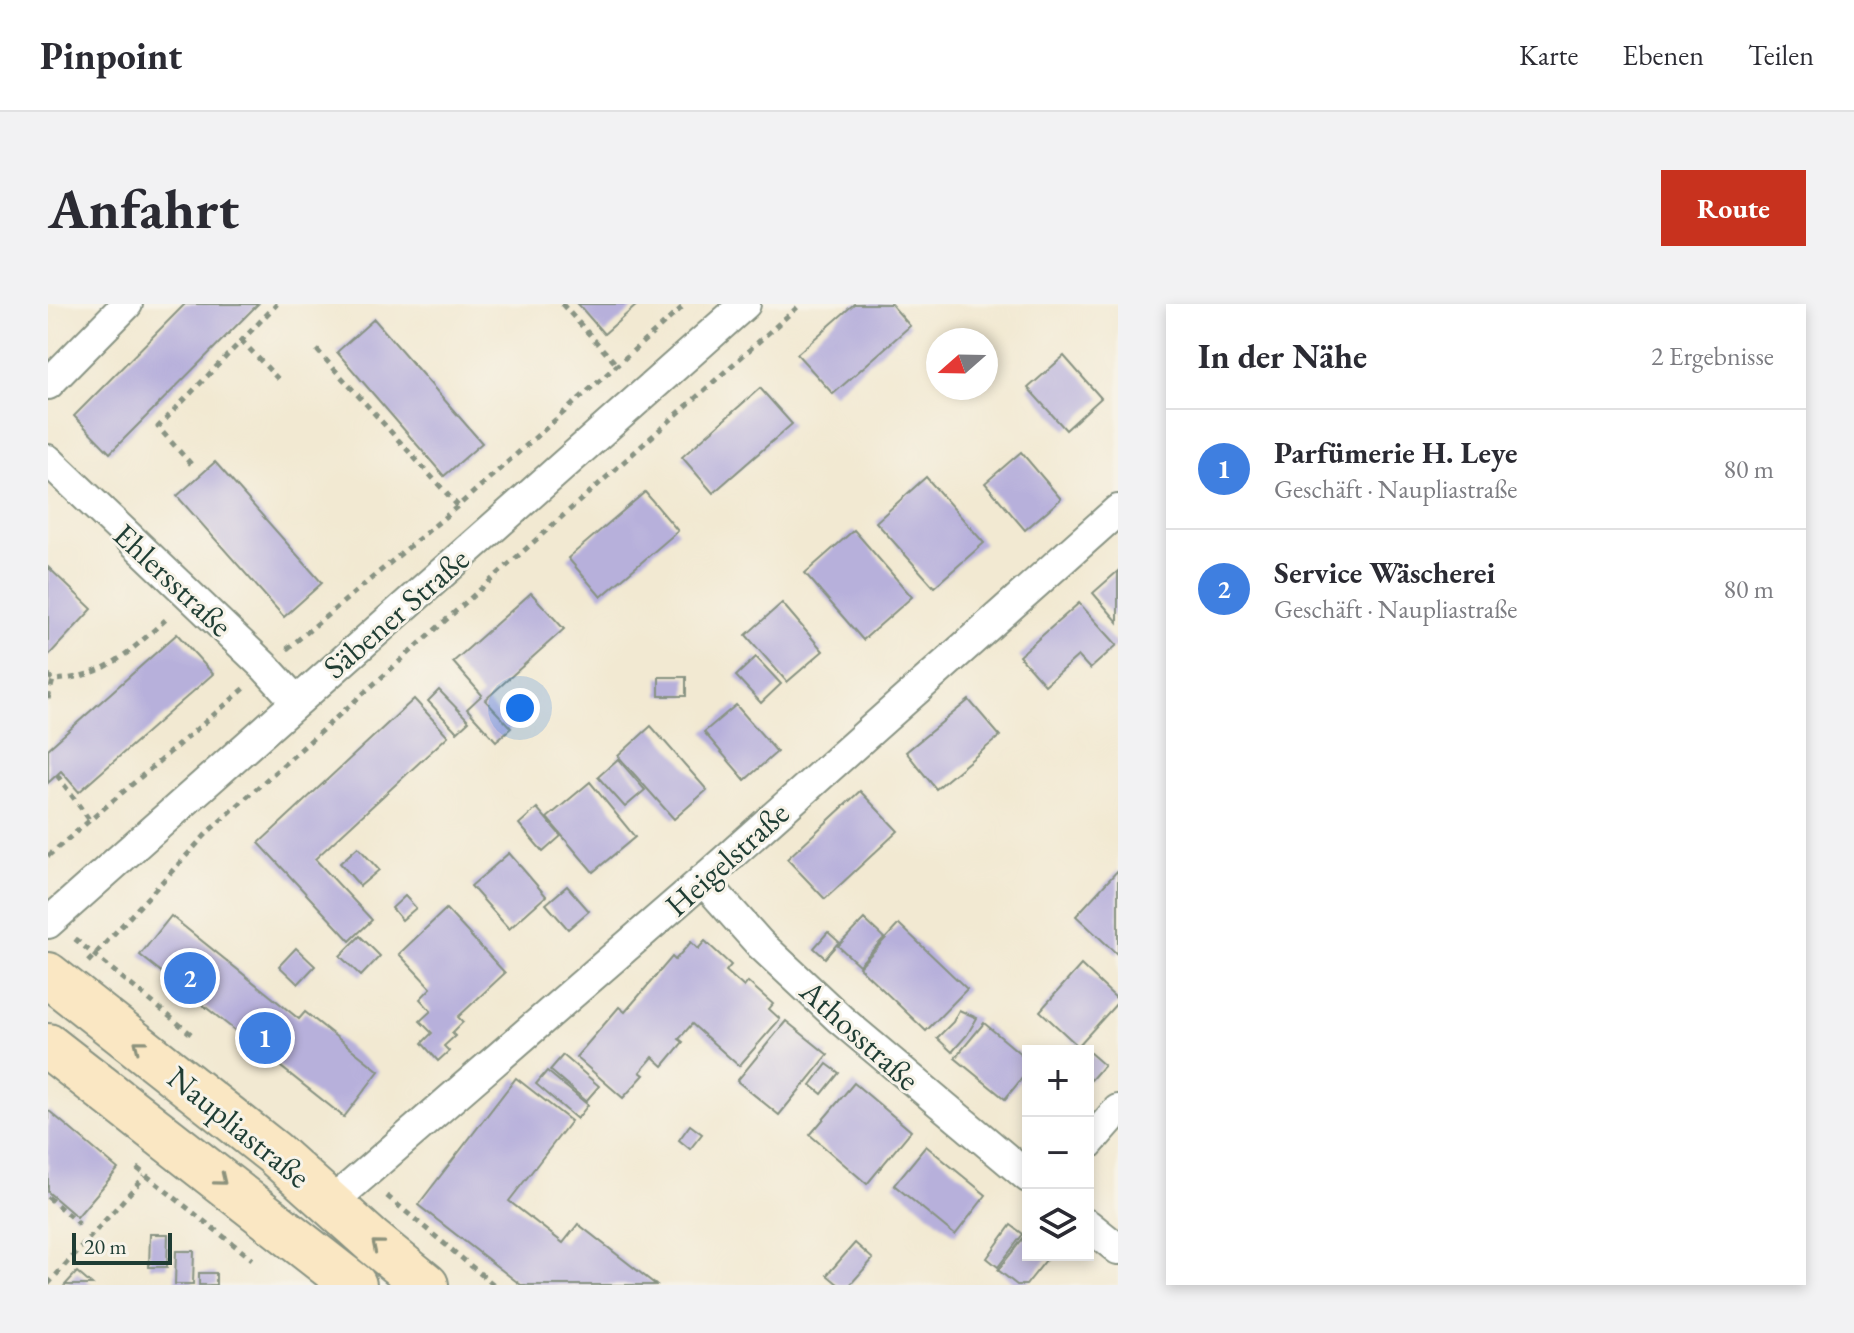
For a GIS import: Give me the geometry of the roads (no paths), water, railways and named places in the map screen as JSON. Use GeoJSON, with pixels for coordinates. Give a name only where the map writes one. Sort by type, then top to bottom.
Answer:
{"type":"FeatureCollection","features":[{"type":"Feature","properties":{"kind":"street"},"geometry":{"type":"LineString","coordinates":[[48,384],[127,304]]}},
{"type":"Feature","properties":{"kind":"street","name":"Säbener Straße"},"geometry":{"type":"LineString","coordinates":[[48,923],[745,304]]}},
{"type":"Feature","properties":{"kind":"street","name":"Ehlersstraße"},"geometry":{"type":"LineString","coordinates":[[48,460],[266,668],[296,701]]}},
{"type":"Feature","properties":{"kind":"street","name":"Heigelstraße"},"geometry":{"type":"LineString","coordinates":[[331,1203],[703,880],[1118,510]]}},
{"type":"Feature","properties":{"kind":"street","name":"Athosstraße"},"geometry":{"type":"LineString","coordinates":[[703,880],[760,944],[840,1019],[1022,1172]]}},
{"type":"Feature","properties":{"kind":"street","name":"Naupliastraße"},"geometry":{"type":"LineString","coordinates":[[48,975],[222,1111],[426,1285]]}},
{"type":"Feature","properties":{"kind":"street","name":"Naupliastraße"},"geometry":{"type":"LineString","coordinates":[[48,1046],[354,1285]]}},
{"type":"Feature","properties":{"kind":"street"},"geometry":{"type":"LineString","coordinates":[[1094,1137],[1118,1110]]}},
{"type":"Feature","properties":{"kind":"street"},"geometry":{"type":"LineString","coordinates":[[1094,1230],[1118,1249]]}},
{"type":"Feature","properties":{"kind":"place","name":"Service Wäscherei"},"geometry":{"type":"Point","coordinates":[190,978]}},
{"type":"Feature","properties":{"kind":"place","name":"Parfümerie H. Leye"},"geometry":{"type":"Point","coordinates":[265,1038]}}]}
